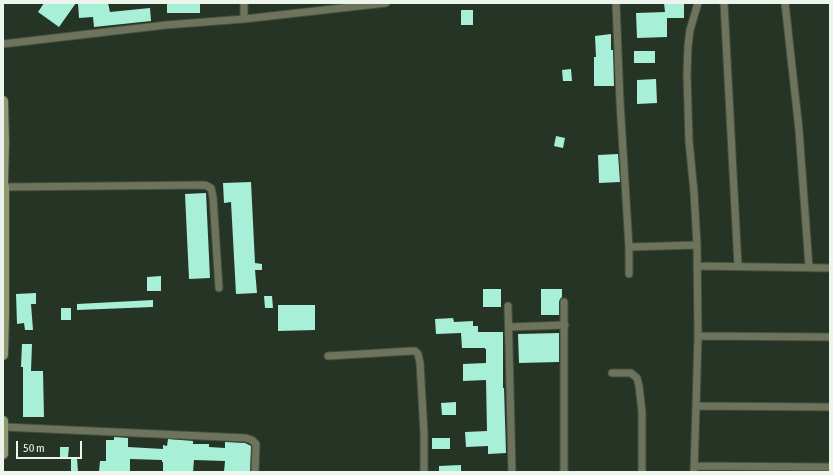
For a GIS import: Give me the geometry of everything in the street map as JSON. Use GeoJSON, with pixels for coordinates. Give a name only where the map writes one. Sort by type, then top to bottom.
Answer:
{"type":"FeatureCollection","features":[{"type":"Feature","properties":{"kind":"main road"},"geometry":{"type":"LineString","coordinates":[[3,101],[3,355]]}},
{"type":"Feature","properties":{"kind":"main road"},"geometry":{"type":"LineString","coordinates":[[3,421],[3,454]]}},
{"type":"Feature","properties":{"kind":"street"},"geometry":{"type":"LineString","coordinates":[[244,3],[244,19]]}},
{"type":"Feature","properties":{"kind":"street"},"geometry":{"type":"LineString","coordinates":[[3,44],[166,25],[244,19],[324,6],[386,3]]}},
{"type":"Feature","properties":{"kind":"street"},"geometry":{"type":"LineString","coordinates":[[616,3],[620,102],[629,247],[629,274]]}},
{"type":"Feature","properties":{"kind":"street"},"geometry":{"type":"LineString","coordinates":[[698,3],[690,30],[687,74],[689,141],[697,245],[698,336],[694,469],[830,467]]}},
{"type":"Feature","properties":{"kind":"street"},"geometry":{"type":"LineString","coordinates":[[724,3],[738,266]]}},
{"type":"Feature","properties":{"kind":"street"},"geometry":{"type":"LineString","coordinates":[[785,3],[799,130],[809,267]]}},
{"type":"Feature","properties":{"kind":"street"},"geometry":{"type":"LineString","coordinates":[[4,187],[205,185],[211,188],[213,197],[218,288]]}},
{"type":"Feature","properties":{"kind":"street"},"geometry":{"type":"LineString","coordinates":[[629,247],[697,245]]}},
{"type":"Feature","properties":{"kind":"street"},"geometry":{"type":"LineString","coordinates":[[697,266],[830,268]]}},
{"type":"Feature","properties":{"kind":"street"},"geometry":{"type":"LineString","coordinates":[[564,302],[564,472]]}},
{"type":"Feature","properties":{"kind":"street"},"geometry":{"type":"LineString","coordinates":[[508,306],[512,472]]}},
{"type":"Feature","properties":{"kind":"street"},"geometry":{"type":"LineString","coordinates":[[509,327],[565,325]]}},
{"type":"Feature","properties":{"kind":"street"},"geometry":{"type":"LineString","coordinates":[[698,336],[830,337]]}},
{"type":"Feature","properties":{"kind":"street"},"geometry":{"type":"LineString","coordinates":[[328,356],[416,351],[420,363],[424,434],[424,472]]}},
{"type":"Feature","properties":{"kind":"street"},"geometry":{"type":"LineString","coordinates":[[612,373],[631,373],[637,378],[642,412],[642,472]]}},
{"type":"Feature","properties":{"kind":"street"},"geometry":{"type":"LineString","coordinates":[[696,406],[830,406]]}},
{"type":"Feature","properties":{"kind":"street"},"geometry":{"type":"LineString","coordinates":[[4,427],[238,438],[252,440],[256,444],[255,472]]}},
{"type":"Feature","properties":{"kind":"building"},"geometry":{"type":"Polygon","coordinates":[[[44,3],[76,3],[59,27],[38,12],[44,3]]]}},
{"type":"Feature","properties":{"kind":"building"},"geometry":{"type":"Polygon","coordinates":[[[78,3],[108,3],[110,12],[150,8],[151,21],[94,27],[93,17],[79,18],[78,3]]]}},
{"type":"Feature","properties":{"kind":"building"},"geometry":{"type":"Polygon","coordinates":[[[167,3],[200,3],[200,13],[167,13],[167,3]]]}},
{"type":"Feature","properties":{"kind":"building"},"geometry":{"type":"Polygon","coordinates":[[[664,3],[684,3],[684,18],[667,18],[667,37],[637,38],[636,13],[665,12],[664,3]]]}},
{"type":"Feature","properties":{"kind":"building"},"geometry":{"type":"Polygon","coordinates":[[[461,10],[473,10],[473,25],[461,25],[461,10]]]}},
{"type":"Feature","properties":{"kind":"building"},"geometry":{"type":"Polygon","coordinates":[[[611,34],[614,86],[594,86],[594,57],[596,57],[595,36],[611,34]]]}},
{"type":"Feature","properties":{"kind":"building"},"geometry":{"type":"Polygon","coordinates":[[[634,51],[655,51],[655,63],[634,63],[634,51]]]}},
{"type":"Feature","properties":{"kind":"building"},"geometry":{"type":"Polygon","coordinates":[[[571,69],[572,81],[563,81],[562,70],[571,69]]]}},
{"type":"Feature","properties":{"kind":"building"},"geometry":{"type":"Polygon","coordinates":[[[656,79],[657,103],[637,104],[637,80],[656,79]]]}},
{"type":"Feature","properties":{"kind":"building"},"geometry":{"type":"Polygon","coordinates":[[[556,136],[565,138],[563,148],[554,146],[556,136]]]}},
{"type":"Feature","properties":{"kind":"building"},"geometry":{"type":"Polygon","coordinates":[[[618,154],[620,182],[599,183],[598,155],[618,154]]]}},
{"type":"Feature","properties":{"kind":"building"},"geometry":{"type":"Polygon","coordinates":[[[251,182],[255,263],[262,264],[262,270],[255,270],[257,293],[236,294],[231,202],[224,203],[223,183],[251,182]]]}},
{"type":"Feature","properties":{"kind":"building"},"geometry":{"type":"Polygon","coordinates":[[[206,193],[210,278],[189,279],[185,194],[206,193]]]}},
{"type":"Feature","properties":{"kind":"building"},"geometry":{"type":"Polygon","coordinates":[[[161,276],[161,291],[147,291],[147,277],[161,276]]]}},
{"type":"Feature","properties":{"kind":"building"},"geometry":{"type":"Polygon","coordinates":[[[483,289],[501,289],[501,307],[483,307],[483,289]]]}},
{"type":"Feature","properties":{"kind":"building"},"geometry":{"type":"Polygon","coordinates":[[[541,289],[562,289],[562,297],[559,302],[559,315],[541,315],[541,289]]]}},
{"type":"Feature","properties":{"kind":"building"},"geometry":{"type":"Polygon","coordinates":[[[36,293],[36,304],[31,304],[33,330],[25,330],[24,323],[17,324],[16,294],[36,293]]]}},
{"type":"Feature","properties":{"kind":"building"},"geometry":{"type":"Polygon","coordinates":[[[264,296],[272,296],[273,308],[265,308],[264,296]]]}},
{"type":"Feature","properties":{"kind":"building"},"geometry":{"type":"Polygon","coordinates":[[[153,300],[153,307],[77,310],[77,304],[153,300]]]}},
{"type":"Feature","properties":{"kind":"building"},"geometry":{"type":"Polygon","coordinates":[[[278,305],[315,305],[315,330],[278,331],[278,305]]]}},
{"type":"Feature","properties":{"kind":"building"},"geometry":{"type":"Polygon","coordinates":[[[61,308],[71,308],[71,320],[61,320],[61,308]]]}},
{"type":"Feature","properties":{"kind":"building"},"geometry":{"type":"Polygon","coordinates":[[[453,318],[454,322],[473,321],[473,326],[478,326],[478,332],[503,332],[503,388],[506,453],[488,454],[488,446],[466,447],[465,432],[487,431],[486,380],[463,381],[463,364],[486,363],[486,349],[462,348],[461,333],[436,334],[435,319],[453,318]]]}},
{"type":"Feature","properties":{"kind":"building"},"geometry":{"type":"Polygon","coordinates":[[[559,333],[559,362],[519,363],[518,334],[559,333]]]}},
{"type":"Feature","properties":{"kind":"building"},"geometry":{"type":"Polygon","coordinates":[[[22,344],[32,344],[31,371],[43,371],[44,417],[23,417],[23,367],[21,367],[22,344]]]}},
{"type":"Feature","properties":{"kind":"building"},"geometry":{"type":"Polygon","coordinates":[[[456,402],[456,415],[442,415],[441,403],[456,402]]]}},
{"type":"Feature","properties":{"kind":"building"},"geometry":{"type":"Polygon","coordinates":[[[114,437],[128,438],[128,447],[163,449],[163,445],[167,446],[168,439],[193,441],[193,444],[209,444],[209,447],[225,448],[225,442],[245,443],[251,446],[250,472],[224,472],[225,461],[194,460],[193,472],[163,472],[162,460],[130,459],[130,472],[99,472],[100,461],[106,461],[106,440],[114,440],[114,437]]]}},
{"type":"Feature","properties":{"kind":"building"},"geometry":{"type":"Polygon","coordinates":[[[432,438],[450,438],[450,449],[432,449],[432,438]]]}},
{"type":"Feature","properties":{"kind":"building"},"geometry":{"type":"Polygon","coordinates":[[[60,447],[69,447],[68,457],[60,457],[60,447]]]}},
{"type":"Feature","properties":{"kind":"building"},"geometry":{"type":"Polygon","coordinates":[[[71,458],[77,458],[78,472],[71,472],[71,458]]]}},
{"type":"Feature","properties":{"kind":"building"},"geometry":{"type":"Polygon","coordinates":[[[461,465],[461,472],[439,472],[439,466],[461,465]]]}}]}
